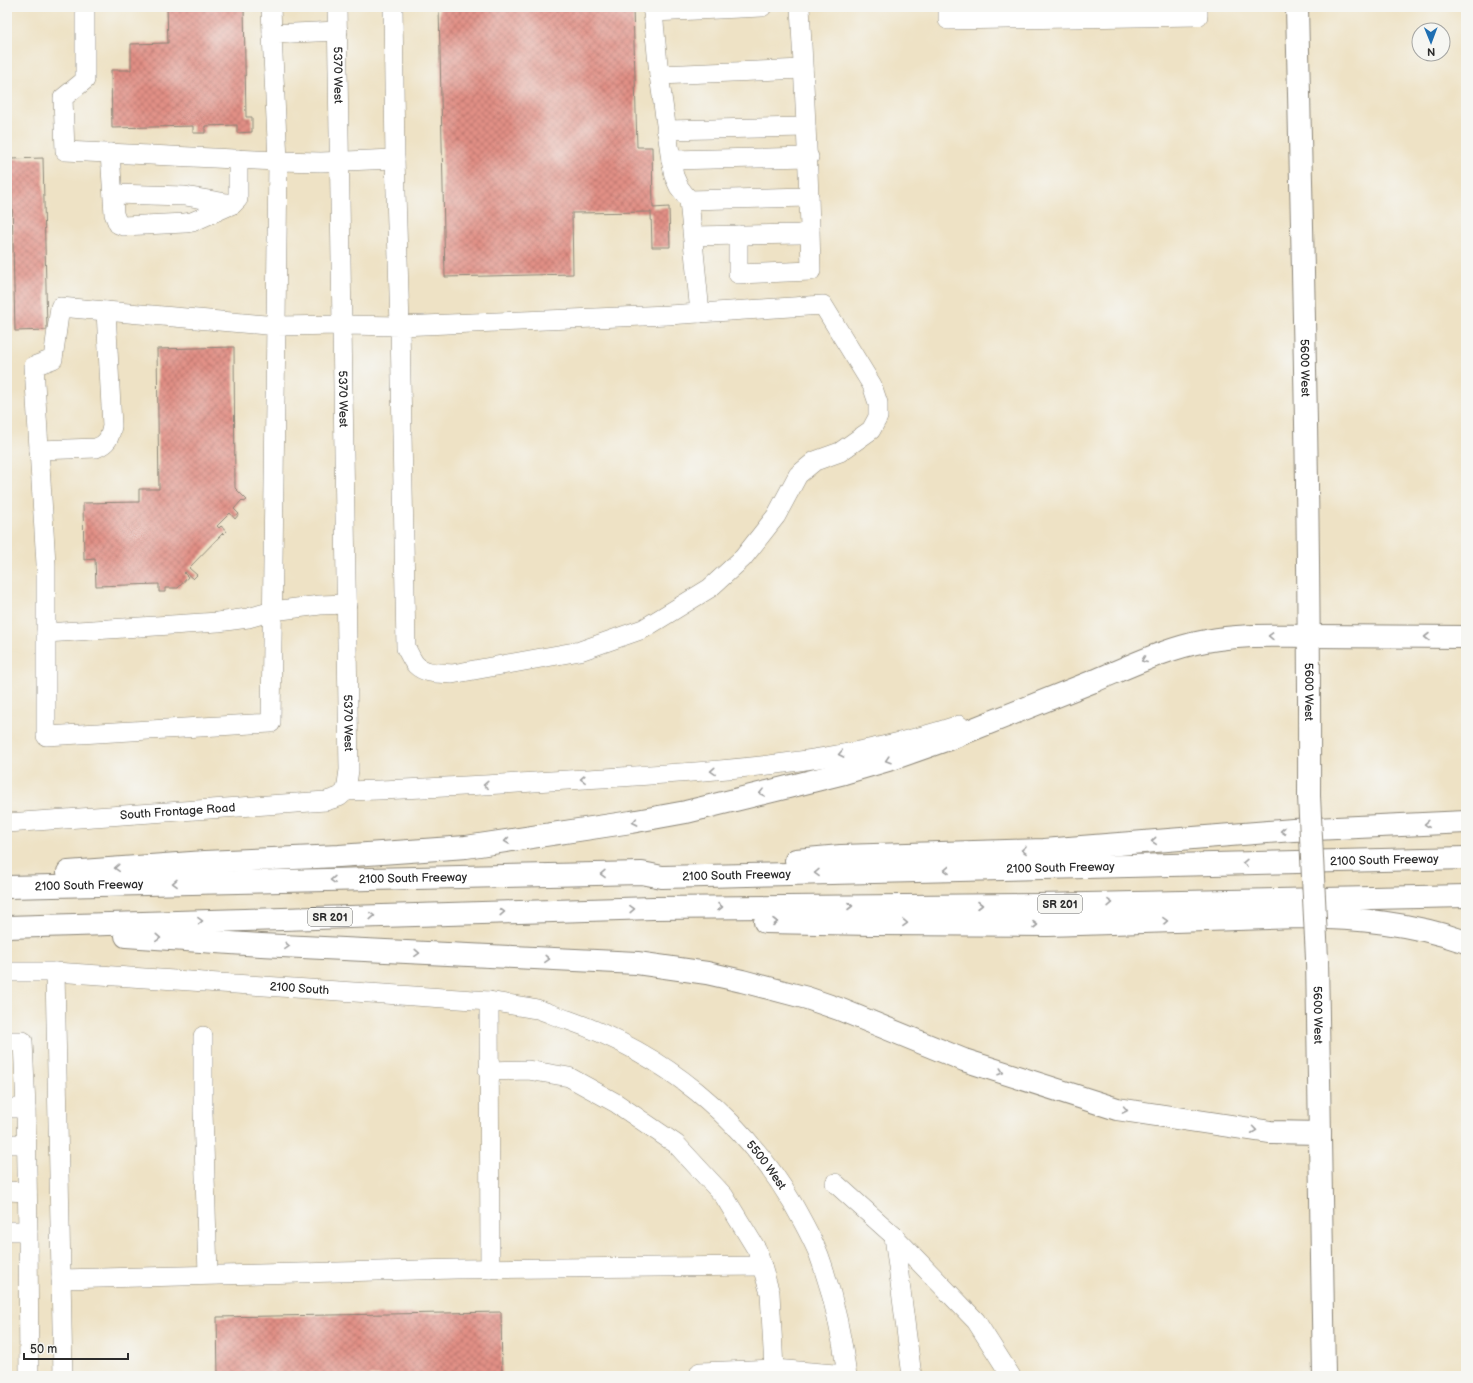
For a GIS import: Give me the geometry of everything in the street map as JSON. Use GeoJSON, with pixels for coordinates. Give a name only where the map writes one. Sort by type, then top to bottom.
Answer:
{"type":"FeatureCollection","features":[{"type":"Feature","properties":{"kind":"main road","name":"5600 West"},"geometry":{"type":"LineString","coordinates":[[1297,7],[1303,228],[1310,636],[1309,796],[1317,959],[1324,1376]]}},
{"type":"Feature","properties":{"kind":"main road"},"geometry":{"type":"LineString","coordinates":[[7,881],[23,877],[108,868],[339,856],[466,847],[631,822],[686,812],[785,788],[895,758],[946,740],[1173,649],[1207,640],[1243,636],[1466,637]]}},
{"type":"Feature","properties":{"kind":"main road"},"geometry":{"type":"LineString","coordinates":[[642,873],[841,856],[1044,850],[1277,831],[1466,822]]}},
{"type":"Feature","properties":{"kind":"main road","name":"2100 South Freeway"},"geometry":{"type":"LineString","coordinates":[[7,887],[642,873],[662,877],[1466,858]]}},
{"type":"Feature","properties":{"kind":"main road","name":"SR 201"},"geometry":{"type":"LineString","coordinates":[[7,928],[653,908],[1039,905],[1466,896]]}},
{"type":"Feature","properties":{"kind":"main road"},"geometry":{"type":"LineString","coordinates":[[653,908],[709,922],[1048,925],[1300,916],[1331,917],[1404,926],[1444,934],[1466,942]]}},
{"type":"Feature","properties":{"kind":"main road"},"geometry":{"type":"LineString","coordinates":[[7,928],[261,945],[638,963],[672,968],[742,980],[807,998],[839,1009],[964,1060],[1116,1109],[1270,1132],[1320,1133]]}},
{"type":"Feature","properties":{"kind":"street"},"geometry":{"type":"LineString","coordinates":[[85,7],[85,80],[63,98],[65,151],[278,161],[395,159]]}},
{"type":"Feature","properties":{"kind":"street"},"geometry":{"type":"LineString","coordinates":[[272,7],[278,161],[277,326],[271,723],[46,736],[46,564],[34,366],[53,359],[60,307],[277,326],[342,324],[400,326],[700,313],[823,305],[872,385],[878,404],[878,417],[871,430],[840,452],[814,461],[798,475],[776,516],[743,558],[710,588],[643,629],[580,651],[452,674],[424,670],[416,664],[406,648],[400,326],[395,159],[393,7]]}},
{"type":"Feature","properties":{"kind":"street","name":"5370 West"},"geometry":{"type":"LineString","coordinates":[[337,7],[349,770],[346,791]]}},
{"type":"Feature","properties":{"kind":"street"},"geometry":{"type":"LineString","coordinates":[[700,313],[689,200],[679,187],[674,176],[670,160],[652,9],[762,7]]}},
{"type":"Feature","properties":{"kind":"street"},"geometry":{"type":"LineString","coordinates":[[738,235],[738,274],[811,271],[808,157],[800,7]]}},
{"type":"Feature","properties":{"kind":"street"},"geometry":{"type":"LineString","coordinates":[[948,7],[948,20],[1198,16],[1198,7]]}},
{"type":"Feature","properties":{"kind":"street"},"geometry":{"type":"LineString","coordinates":[[272,34],[338,31]]}},
{"type":"Feature","properties":{"kind":"street"},"geometry":{"type":"LineString","coordinates":[[659,75],[803,69]]}},
{"type":"Feature","properties":{"kind":"street"},"geometry":{"type":"LineString","coordinates":[[666,130],[806,127]]}},
{"type":"Feature","properties":{"kind":"street"},"geometry":{"type":"LineString","coordinates":[[110,153],[115,220],[118,224],[123,226],[185,223],[233,204],[238,199],[238,159]]}},
{"type":"Feature","properties":{"kind":"street"},"geometry":{"type":"LineString","coordinates":[[670,160],[808,157]]}},
{"type":"Feature","properties":{"kind":"street"},"geometry":{"type":"LineString","coordinates":[[113,194],[185,196],[233,204]]}},
{"type":"Feature","properties":{"kind":"street"},"geometry":{"type":"LineString","coordinates":[[689,200],[809,197]]}},
{"type":"Feature","properties":{"kind":"street"},"geometry":{"type":"LineString","coordinates":[[693,236],[800,234],[807,232],[810,229]]}},
{"type":"Feature","properties":{"kind":"street"},"geometry":{"type":"LineString","coordinates":[[39,450],[96,448],[103,445],[108,440],[112,426],[106,311]]}},
{"type":"Feature","properties":{"kind":"street"},"geometry":{"type":"LineString","coordinates":[[46,633],[218,622],[320,605],[347,604]]}},
{"type":"Feature","properties":{"kind":"street"},"geometry":{"type":"LineString","coordinates":[[346,791],[632,776],[726,770],[775,764],[869,748],[932,733],[1094,681]]}},
{"type":"Feature","properties":{"kind":"street","name":"South Frontage Road"},"geometry":{"type":"LineString","coordinates":[[7,823],[326,801],[339,797],[346,791]]}},
{"type":"Feature","properties":{"kind":"street","name":"2100 South"},"geometry":{"type":"LineString","coordinates":[[7,972],[55,972],[489,1001],[537,1010],[588,1027]]}},
{"type":"Feature","properties":{"kind":"street"},"geometry":{"type":"LineString","coordinates":[[55,972],[64,1376]]}},
{"type":"Feature","properties":{"kind":"street"},"geometry":{"type":"LineString","coordinates":[[489,1001],[488,1071],[490,1269]]}},
{"type":"Feature","properties":{"kind":"street","name":"5500 West"},"geometry":{"type":"LineString","coordinates":[[588,1027],[627,1045],[665,1068],[703,1096],[742,1133],[778,1178],[803,1221],[818,1254],[833,1302],[847,1375]]}},
{"type":"Feature","properties":{"kind":"street"},"geometry":{"type":"LineString","coordinates":[[203,1036],[203,1112],[208,1274]]}},
{"type":"Feature","properties":{"kind":"street"},"geometry":{"type":"LineString","coordinates":[[7,1041],[23,1041],[26,1108],[29,1376]]}},
{"type":"Feature","properties":{"kind":"street"},"geometry":{"type":"LineString","coordinates":[[488,1071],[528,1070],[569,1077],[616,1103],[674,1141],[724,1196],[756,1250],[770,1293],[774,1369]]}},
{"type":"Feature","properties":{"kind":"street"},"geometry":{"type":"LineString","coordinates":[[7,1108],[26,1108]]}},
{"type":"Feature","properties":{"kind":"street"},"geometry":{"type":"LineString","coordinates":[[7,1144],[26,1144]]}},
{"type":"Feature","properties":{"kind":"street"},"geometry":{"type":"LineString","coordinates":[[835,1183],[894,1236],[976,1321],[1011,1376]]}},
{"type":"Feature","properties":{"kind":"street"},"geometry":{"type":"LineString","coordinates":[[7,1191],[27,1192]]}},
{"type":"Feature","properties":{"kind":"street"},"geometry":{"type":"LineString","coordinates":[[7,1231],[28,1231]]}},
{"type":"Feature","properties":{"kind":"street"},"geometry":{"type":"LineString","coordinates":[[894,1236],[910,1351],[912,1376]]}},
{"type":"Feature","properties":{"kind":"street"},"geometry":{"type":"LineString","coordinates":[[61,1279],[208,1274],[762,1266]]}},
{"type":"Feature","properties":{"kind":"street"},"geometry":{"type":"LineString","coordinates":[[701,1376],[700,1372],[774,1369],[847,1375]]}},
{"type":"Feature","properties":{"kind":"building"},"geometry":{"type":"Polygon","coordinates":[[[167,7],[244,7],[246,117],[252,117],[252,132],[237,133],[237,125],[205,126],[205,133],[193,133],[193,126],[112,128],[111,70],[131,70],[131,44],[168,43],[167,7]]]}},
{"type":"Feature","properties":{"kind":"building"},"geometry":{"type":"Polygon","coordinates":[[[439,7],[633,7],[637,147],[652,147],[653,208],[669,207],[670,247],[652,247],[651,212],[572,213],[573,274],[445,277],[439,7]]]}},
{"type":"Feature","properties":{"kind":"building"},"geometry":{"type":"Polygon","coordinates":[[[43,158],[47,330],[15,331],[11,159],[43,158]]]}},
{"type":"Feature","properties":{"kind":"building"},"geometry":{"type":"Polygon","coordinates":[[[234,347],[235,488],[247,500],[244,502],[242,500],[234,509],[239,514],[235,519],[230,513],[217,526],[219,528],[221,526],[227,531],[224,534],[223,533],[189,568],[197,575],[193,579],[185,572],[184,573],[188,577],[178,588],[165,588],[165,592],[159,592],[159,584],[96,586],[95,559],[84,560],[83,503],[139,502],[139,489],[159,489],[157,349],[234,347]]]}},
{"type":"Feature","properties":{"kind":"building"},"geometry":{"type":"Polygon","coordinates":[[[501,1312],[502,1376],[218,1376],[217,1317],[501,1312]]]}}]}
